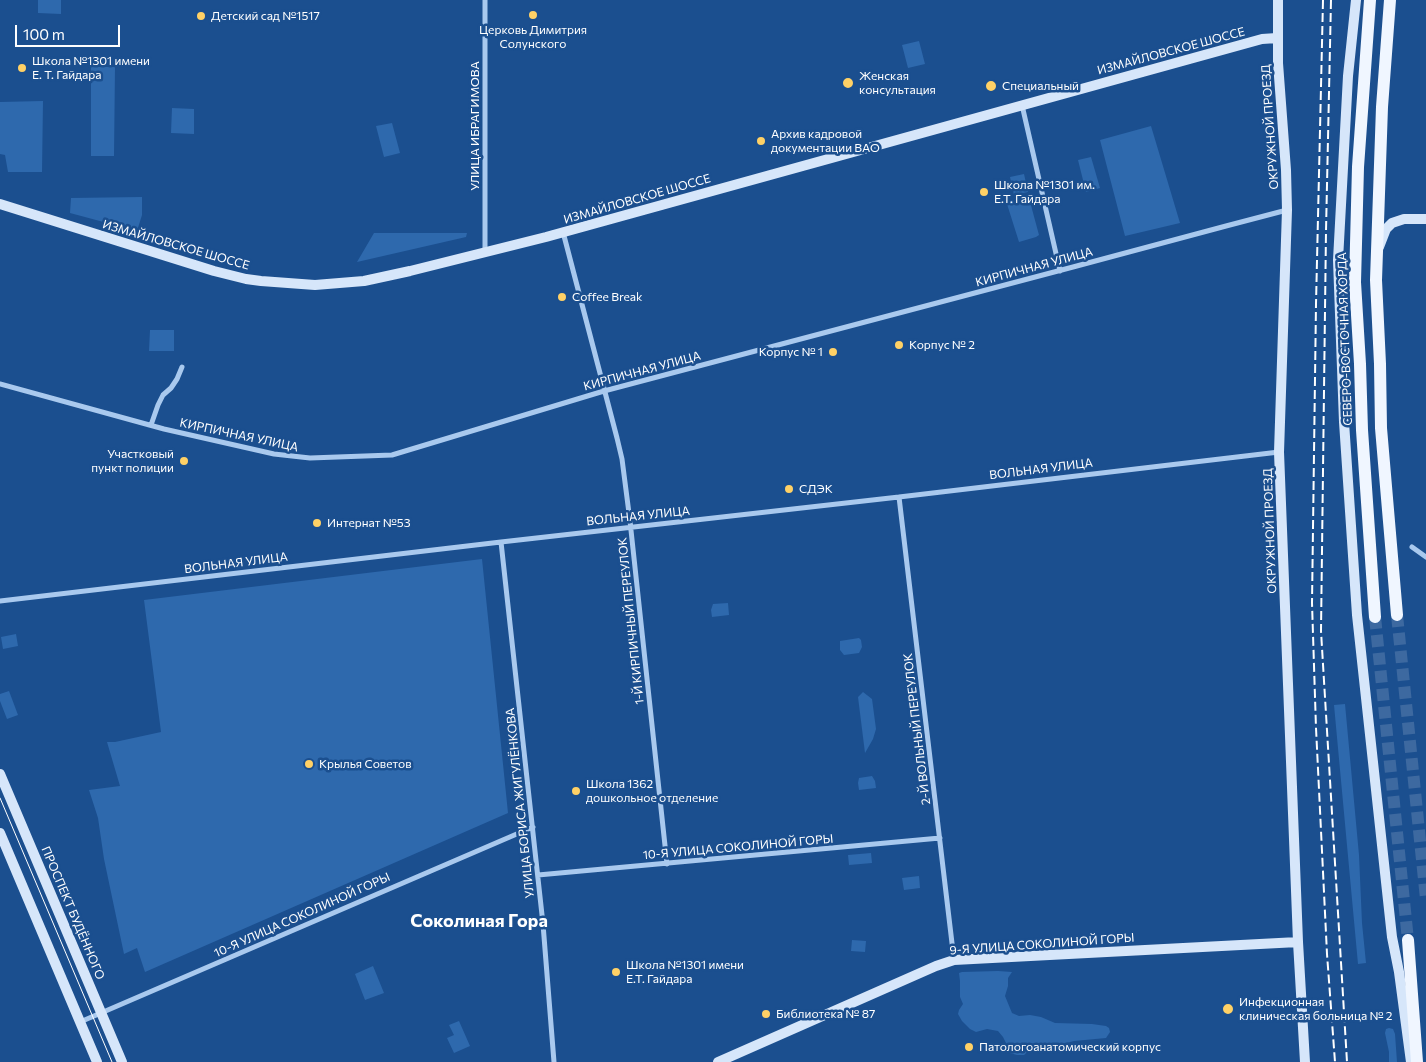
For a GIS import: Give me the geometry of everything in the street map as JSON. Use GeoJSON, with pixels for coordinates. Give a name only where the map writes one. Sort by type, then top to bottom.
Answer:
{"type":"FeatureCollection","features":[{"type":"Feature","properties":{"kind":"main road","name":"ОКРУЖНОЙ ПРОЕЗД"},"geometry":{"type":"LineString","coordinates":[[1278,0],[1277,38],[1288,210],[1279,452],[1298,942],[1305,1062]]}},
{"type":"Feature","properties":{"kind":"main road"},"geometry":{"type":"LineString","coordinates":[[1356,0],[1348,76],[1338,260],[1344,422],[1357,615],[1392,937],[1399,972],[1411,1062]]}},
{"type":"Feature","properties":{"kind":"main road","name":"СЕВЕРО-ВОСТОЧНАЯ ХОРДА"},"geometry":{"type":"LineString","coordinates":[[1370,0],[1358,167],[1355,282],[1362,430],[1375,617]]}},
{"type":"Feature","properties":{"kind":"main road"},"geometry":{"type":"LineString","coordinates":[[1390,0],[1382,116],[1376,257],[1381,428],[1397,615]]}},
{"type":"Feature","properties":{"kind":"main road","name":"ИЗМАЙЛОВСКОЕ ШОССЕ"},"geometry":{"type":"LineString","coordinates":[[0,204],[214,271],[261,281],[315,285],[364,281],[563,232],[1262,39],[1277,38]]}},
{"type":"Feature","properties":{"kind":"main road"},"geometry":{"type":"LineString","coordinates":[[1376,257],[1386,229],[1392,223],[1404,219],[1426,219]]}},
{"type":"Feature","properties":{"kind":"main road","name":"ПРОСПЕКТ БУДЁННОГО"},"geometry":{"type":"LineString","coordinates":[[0,774],[122,1062]]}},
{"type":"Feature","properties":{"kind":"main road"},"geometry":{"type":"LineString","coordinates":[[0,833],[97,1062]]}},
{"type":"Feature","properties":{"kind":"main road"},"geometry":{"type":"LineString","coordinates":[[1408,940],[1417,1062]]}},
{"type":"Feature","properties":{"kind":"main road","name":"9-Я УЛИЦА СОКОЛИНОЙ ГОРЫ"},"geometry":{"type":"LineString","coordinates":[[718,1062],[936,966],[954,960],[1298,942]]}},
{"type":"Feature","properties":{"kind":"street","name":"УЛИЦА ИБРАГИМОВА"},"geometry":{"type":"LineString","coordinates":[[485,0],[485,252]]}},
{"type":"Feature","properties":{"kind":"street"},"geometry":{"type":"LineString","coordinates":[[1022,105],[1060,271]]}},
{"type":"Feature","properties":{"kind":"street","name":"КИРПИЧНАЯ УЛИЦА"},"geometry":{"type":"LineString","coordinates":[[0,384],[151,426],[229,445],[294,457],[336,458],[392,455],[604,391],[1288,210]]}},
{"type":"Feature","properties":{"kind":"street","name":"1-Й КИРПИЧНЫЙ ПЕРЕУЛОК"},"geometry":{"type":"LineString","coordinates":[[563,232],[622,459],[667,864]]}},
{"type":"Feature","properties":{"kind":"street"},"geometry":{"type":"LineString","coordinates":[[151,426],[163,395],[177,380],[182,367]]}},
{"type":"Feature","properties":{"kind":"street","name":"ВОЛЬНАЯ УЛИЦА"},"geometry":{"type":"LineString","coordinates":[[0,601],[1279,452]]}},
{"type":"Feature","properties":{"kind":"street","name":"2-Й ВОЛЬНЫЙ ПЕРЕУЛОК"},"geometry":{"type":"LineString","coordinates":[[899,496],[954,960]]}},
{"type":"Feature","properties":{"kind":"street","name":"УЛИЦА БОРИСА ЖИГУЛЁНКОВА"},"geometry":{"type":"LineString","coordinates":[[501,542],[543,924],[554,1062]]}},
{"type":"Feature","properties":{"kind":"street"},"geometry":{"type":"LineString","coordinates":[[1412,547],[1426,558]]}},
{"type":"Feature","properties":{"kind":"street","name":"10-Я УЛИЦА СОКОЛИНОЙ ГОРЫ"},"geometry":{"type":"LineString","coordinates":[[80,1022],[532,826]]}},
{"type":"Feature","properties":{"kind":"street","name":"10-Я УЛИЦА СОКОЛИНОЙ ГОРЫ"},"geometry":{"type":"LineString","coordinates":[[538,876],[940,838]]}},
{"type":"Feature","properties":{"kind":"shaded area"},"geometry":{"type":"Polygon","coordinates":[[[38,0],[61,0],[61,14],[38,13],[38,0]]]}},
{"type":"Feature","properties":{"kind":"shaded area"},"geometry":{"type":"Polygon","coordinates":[[[919,41],[925,64],[908,68],[902,45],[919,41]]]}},
{"type":"Feature","properties":{"kind":"shaded area"},"geometry":{"type":"Polygon","coordinates":[[[91,67],[115,67],[114,156],[91,156],[91,67]]]}},
{"type":"Feature","properties":{"kind":"shaded area"},"geometry":{"type":"Polygon","coordinates":[[[43,101],[42,172],[8,172],[5,155],[0,154],[0,102],[43,101]]]}},
{"type":"Feature","properties":{"kind":"shaded area"},"geometry":{"type":"Polygon","coordinates":[[[172,108],[194,109],[194,134],[171,133],[172,108]]]}},
{"type":"Feature","properties":{"kind":"shaded area"},"geometry":{"type":"Polygon","coordinates":[[[392,123],[400,153],[384,157],[376,126],[392,123]]]}},
{"type":"Feature","properties":{"kind":"shaded area"},"geometry":{"type":"Polygon","coordinates":[[[1151,126],[1180,223],[1125,236],[1100,140],[1151,126]]]}},
{"type":"Feature","properties":{"kind":"shaded area"},"geometry":{"type":"Polygon","coordinates":[[[1091,157],[1100,188],[1086,192],[1078,160],[1091,157]]]}},
{"type":"Feature","properties":{"kind":"shaded area"},"geometry":{"type":"Polygon","coordinates":[[[1024,174],[1028,192],[1014,195],[1010,177],[1024,174]]]}},
{"type":"Feature","properties":{"kind":"shaded area"},"geometry":{"type":"Polygon","coordinates":[[[142,197],[142,215],[137,231],[70,213],[71,198],[142,197]]]}},
{"type":"Feature","properties":{"kind":"shaded area"},"geometry":{"type":"Polygon","coordinates":[[[1025,197],[1029,198],[1039,235],[1019,242],[1007,204],[1009,201],[1025,197]]]}},
{"type":"Feature","properties":{"kind":"shaded area"},"geometry":{"type":"Polygon","coordinates":[[[374,233],[467,233],[466,237],[357,262],[374,233]]]}},
{"type":"Feature","properties":{"kind":"shaded area"},"geometry":{"type":"Polygon","coordinates":[[[150,330],[174,330],[174,351],[149,351],[150,330]]]}},
{"type":"Feature","properties":{"kind":"shaded area","name":"Крылья Советов"},"geometry":{"type":"Polygon","coordinates":[[[482,559],[508,813],[145,972],[137,948],[124,954],[104,859],[98,818],[89,790],[120,786],[107,742],[161,732],[144,600],[482,559]]]}},
{"type":"Feature","properties":{"kind":"shaded area"},"geometry":{"type":"Polygon","coordinates":[[[728,603],[729,615],[712,617],[711,610],[713,604],[728,603]]]}},
{"type":"Feature","properties":{"kind":"shaded area"},"geometry":{"type":"Polygon","coordinates":[[[16,634],[18,646],[3,649],[1,637],[16,634]]]}},
{"type":"Feature","properties":{"kind":"shaded area"},"geometry":{"type":"Polygon","coordinates":[[[859,638],[862,647],[859,653],[844,655],[840,650],[840,641],[859,638]]]}},
{"type":"Feature","properties":{"kind":"shaded area"},"geometry":{"type":"Polygon","coordinates":[[[9,691],[18,715],[7,719],[0,701],[0,694],[9,691]]]}},
{"type":"Feature","properties":{"kind":"shaded area"},"geometry":{"type":"Polygon","coordinates":[[[863,692],[872,699],[876,729],[865,753],[858,697],[863,692]]]}},
{"type":"Feature","properties":{"kind":"shaded area"},"geometry":{"type":"Polygon","coordinates":[[[1345,704],[1359,855],[1366,963],[1358,964],[1334,705],[1345,704]]]}},
{"type":"Feature","properties":{"kind":"shaded area"},"geometry":{"type":"Polygon","coordinates":[[[872,776],[876,788],[859,790],[859,778],[872,776]]]}},
{"type":"Feature","properties":{"kind":"shaded area"},"geometry":{"type":"Polygon","coordinates":[[[871,853],[872,863],[849,865],[848,855],[871,853]]]}},
{"type":"Feature","properties":{"kind":"shaded area"},"geometry":{"type":"Polygon","coordinates":[[[919,876],[920,888],[904,890],[902,878],[919,876]]]}},
{"type":"Feature","properties":{"kind":"shaded area"},"geometry":{"type":"Polygon","coordinates":[[[852,940],[866,941],[865,952],[851,951],[852,940]]]}},
{"type":"Feature","properties":{"kind":"shaded area"},"geometry":{"type":"Polygon","coordinates":[[[373,966],[384,993],[365,1000],[355,974],[373,966]]]}},
{"type":"Feature","properties":{"kind":"shaded area"},"geometry":{"type":"Polygon","coordinates":[[[1012,972],[1008,978],[1005,996],[1012,1013],[1019,1016],[1041,1017],[1055,1023],[1106,1026],[1110,1032],[1106,1038],[1074,1041],[1055,1046],[1033,1046],[1024,1055],[1010,1053],[1003,1037],[998,1031],[987,1029],[976,1032],[962,1021],[958,1014],[963,1004],[960,997],[959,973],[1012,972]]]}},
{"type":"Feature","properties":{"kind":"shaded area"},"geometry":{"type":"Polygon","coordinates":[[[459,1021],[470,1046],[454,1053],[447,1038],[454,1035],[449,1025],[459,1021]]]}},
{"type":"Feature","properties":{"kind":"shaded area"},"geometry":{"type":"Polygon","coordinates":[[[1386,1029],[1393,1029],[1395,1034],[1397,1062],[1389,1062],[1385,1033],[1386,1029]]]}},
{"type":"Feature","properties":{"kind":"tunnel"},"geometry":{"type":"LineString","coordinates":[[1397,615],[1426,899]]}},
{"type":"Feature","properties":{"kind":"tunnel"},"geometry":{"type":"LineString","coordinates":[[1375,617],[1408,940]]}},
{"type":"Feature","properties":{"kind":"tram line"},"geometry":{"type":"LineString","coordinates":[[0,798],[112,1062]]}},
{"type":"Feature","properties":{"kind":"railway"},"geometry":{"type":"LineString","coordinates":[[1323,0],[1312,603],[1327,954],[1335,1062]]}},
{"type":"Feature","properties":{"kind":"railway"},"geometry":{"type":"LineString","coordinates":[[1331,0],[1321,631],[1347,1062]]}},
{"type":"Feature","properties":{"kind":"place","name":"Церковь Димитрия Солунского"},"geometry":{"type":"Point","coordinates":[533,15]}},
{"type":"Feature","properties":{"kind":"place","name":"Детский сад №1517"},"geometry":{"type":"Point","coordinates":[201,16]}},
{"type":"Feature","properties":{"kind":"place","name":"Школа №1301 имени Е. Т. Гайдара"},"geometry":{"type":"Point","coordinates":[22,68]}},
{"type":"Feature","properties":{"kind":"place","name":"Женская консультация"},"geometry":{"type":"Point","coordinates":[848,83]}},
{"type":"Feature","properties":{"kind":"place","name":"Специальный"},"geometry":{"type":"Point","coordinates":[991,86]}},
{"type":"Feature","properties":{"kind":"place","name":"Архив кадровой документации ВАО"},"geometry":{"type":"Point","coordinates":[761,141]}},
{"type":"Feature","properties":{"kind":"place","name":"Школа №1301 им. Е.Т. Гайдара"},"geometry":{"type":"Point","coordinates":[984,192]}},
{"type":"Feature","properties":{"kind":"place","name":"Coffee Break"},"geometry":{"type":"Point","coordinates":[562,297]}},
{"type":"Feature","properties":{"kind":"place","name":"Корпус № 2"},"geometry":{"type":"Point","coordinates":[899,345]}},
{"type":"Feature","properties":{"kind":"place","name":"Корпус № 1"},"geometry":{"type":"Point","coordinates":[833,352]}},
{"type":"Feature","properties":{"kind":"place","name":"Участковый пункт полиции"},"geometry":{"type":"Point","coordinates":[184,461]}},
{"type":"Feature","properties":{"kind":"place","name":"СДЭК"},"geometry":{"type":"Point","coordinates":[789,489]}},
{"type":"Feature","properties":{"kind":"place","name":"Интернат №53"},"geometry":{"type":"Point","coordinates":[317,523]}},
{"type":"Feature","properties":{"kind":"place","name":"Крылья Советов"},"geometry":{"type":"Point","coordinates":[309,764]}},
{"type":"Feature","properties":{"kind":"place","name":"Школа 1362 дошкольное отделение"},"geometry":{"type":"Point","coordinates":[576,791]}},
{"type":"Feature","properties":{"kind":"place","name":"Школа №1301 имени Е.Т. Гайдара"},"geometry":{"type":"Point","coordinates":[616,972]}},
{"type":"Feature","properties":{"kind":"place","name":"Инфекционная клиническая больница № 2"},"geometry":{"type":"Point","coordinates":[1228,1009]}},
{"type":"Feature","properties":{"kind":"place","name":"Библиотека № 87"},"geometry":{"type":"Point","coordinates":[766,1014]}},
{"type":"Feature","properties":{"kind":"place","name":"Патологоанатомический корпус"},"geometry":{"type":"Point","coordinates":[969,1047]}},
{"type":"Feature","properties":{"kind":"district","name":"Соколиная Гора"},"geometry":{"type":"Point","coordinates":[479,921]}}]}
